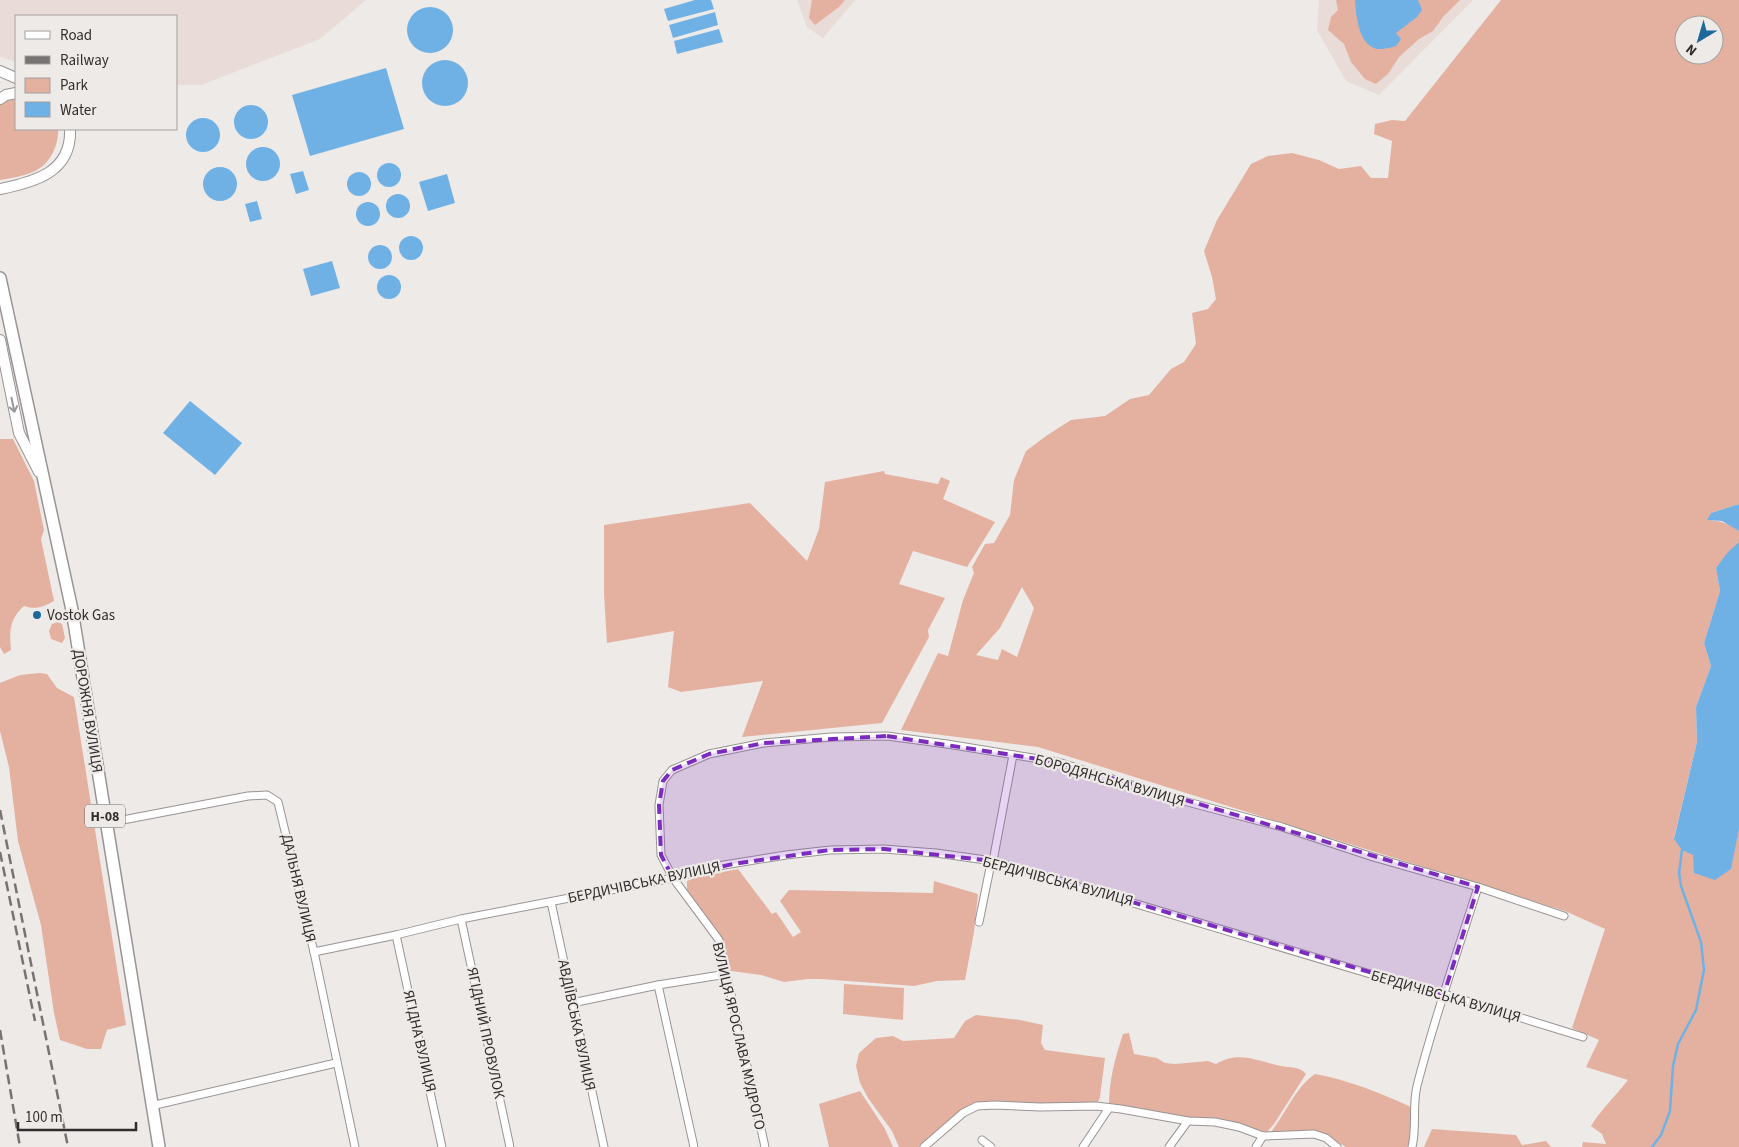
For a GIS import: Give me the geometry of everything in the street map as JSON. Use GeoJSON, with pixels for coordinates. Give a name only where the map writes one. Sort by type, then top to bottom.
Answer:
{"type":"FeatureCollection","features":[{"type":"Feature","properties":{"kind":"main road"},"geometry":{"type":"LineString","coordinates":[[0,71],[15,78]]}},
{"type":"Feature","properties":{"kind":"main road"},"geometry":{"type":"LineString","coordinates":[[0,99],[6,95],[15,93]]}},
{"type":"Feature","properties":{"kind":"main road"},"geometry":{"type":"LineString","coordinates":[[0,189],[41,178],[56,168],[68,149],[71,140],[70,130]]}},
{"type":"Feature","properties":{"kind":"main road","name":"ДОРОЖНЯ ВУЛИЦЯ"},"geometry":{"type":"LineString","coordinates":[[0,278],[72,610],[158,1147]]}},
{"type":"Feature","properties":{"kind":"main road"},"geometry":{"type":"LineString","coordinates":[[0,340],[19,433],[46,485]]}},
{"type":"Feature","properties":{"kind":"street","name":"БОРОДЯНСЬКА ВУЛИЦЯ"},"geometry":{"type":"LineString","coordinates":[[673,878],[661,855],[659,821],[660,792],[663,782],[672,770],[709,754],[764,743],[831,737],[887,736],[1058,762],[1180,800],[1282,827],[1373,857],[1478,887],[1564,916]]}},
{"type":"Feature","properties":{"kind":"street"},"geometry":{"type":"LineString","coordinates":[[979,922],[993,861],[1013,754]]}},
{"type":"Feature","properties":{"kind":"street","name":"ДАЛЬНЯ ВУЛИЦЯ"},"geometry":{"type":"LineString","coordinates":[[107,823],[248,796],[267,795],[278,802],[314,952],[354,1147]]}},
{"type":"Feature","properties":{"kind":"street","name":"БЕРДИЧІВСЬКА ВУЛИЦЯ"},"geometry":{"type":"LineString","coordinates":[[314,952],[461,919],[673,878],[718,866],[830,850],[884,849],[936,853],[993,861],[1583,1037]]}},
{"type":"Feature","properties":{"kind":"street","name":"ВУЛИЦЯ ЯРОСЛАВА МУДРОГО"},"geometry":{"type":"LineString","coordinates":[[673,878],[719,940],[765,1147]]}},
{"type":"Feature","properties":{"kind":"street"},"geometry":{"type":"LineString","coordinates":[[1412,1147],[1416,1118],[1414,1106],[1417,1089],[1444,994],[1478,887]]}},
{"type":"Feature","properties":{"kind":"street","name":"АВДІЇВСЬКА ВУЛИЦЯ"},"geometry":{"type":"LineString","coordinates":[[550,902],[604,1147]]}},
{"type":"Feature","properties":{"kind":"street","name":"ЯГІДНИЙ ПРОВУЛОК"},"geometry":{"type":"LineString","coordinates":[[461,919],[510,1147]]}},
{"type":"Feature","properties":{"kind":"street","name":"ЯГІДНА ВУЛИЦЯ"},"geometry":{"type":"LineString","coordinates":[[396,935],[442,1147]]}},
{"type":"Feature","properties":{"kind":"street"},"geometry":{"type":"LineString","coordinates":[[572,1002],[727,974]]}},
{"type":"Feature","properties":{"kind":"street"},"geometry":{"type":"LineString","coordinates":[[658,985],[694,1147]]}},
{"type":"Feature","properties":{"kind":"street"},"geometry":{"type":"LineString","coordinates":[[151,1106],[336,1063]]}},
{"type":"Feature","properties":{"kind":"street"},"geometry":{"type":"LineString","coordinates":[[924,1147],[963,1113],[977,1106],[995,1105],[1040,1107],[1096,1106],[1121,1109],[1188,1121],[1215,1122],[1239,1127],[1264,1136],[1314,1134],[1326,1138],[1337,1147]]}},
{"type":"Feature","properties":{"kind":"street"},"geometry":{"type":"LineString","coordinates":[[1083,1147],[1109,1108]]}},
{"type":"Feature","properties":{"kind":"street"},"geometry":{"type":"LineString","coordinates":[[1169,1147],[1188,1121]]}},
{"type":"Feature","properties":{"kind":"street"},"geometry":{"type":"LineString","coordinates":[[1256,1147],[1264,1136]]}},
{"type":"Feature","properties":{"kind":"street"},"geometry":{"type":"LineString","coordinates":[[982,1140],[991,1147]]}},
{"type":"Feature","properties":{"kind":"highlighted area"},"geometry":{"type":"Polygon","coordinates":[[[887,736],[1058,762],[1478,887],[1444,994],[993,861],[884,849],[830,850],[733,864],[673,878],[661,855],[659,805],[663,781],[672,770],[709,754],[764,743],[887,736]]]}},
{"type":"Feature","properties":{"kind":"shaded area"},"geometry":{"type":"Polygon","coordinates":[[[0,0],[366,0],[320,39],[201,85],[178,85],[178,15],[15,15],[15,62],[0,57],[0,0]]]}},
{"type":"Feature","properties":{"kind":"shaded area"},"geometry":{"type":"Polygon","coordinates":[[[797,0],[855,0],[823,38],[807,27],[797,0]]]}},
{"type":"Feature","properties":{"kind":"shaded area"},"geometry":{"type":"Polygon","coordinates":[[[1319,0],[1473,0],[1379,95],[1346,81],[1317,30],[1319,0]]]}},
{"type":"Feature","properties":{"kind":"green space"},"geometry":{"type":"Polygon","coordinates":[[[812,0],[845,0],[839,7],[815,25],[809,18],[812,0]]]}},
{"type":"Feature","properties":{"kind":"green space"},"geometry":{"type":"Polygon","coordinates":[[[1336,0],[1460,0],[1443,17],[1433,31],[1419,39],[1399,57],[1388,74],[1376,84],[1365,79],[1351,62],[1344,44],[1328,30],[1331,17],[1338,10],[1336,0]]]}},
{"type":"Feature","properties":{"kind":"green space"},"geometry":{"type":"Polygon","coordinates":[[[1501,0],[1739,0],[1739,504],[1711,513],[1708,520],[1724,523],[1735,528],[1739,531],[1739,542],[1716,568],[1720,591],[1704,643],[1711,666],[1696,707],[1697,742],[1674,838],[1735,842],[1739,829],[1739,1147],[1582,1147],[1583,1142],[1606,1144],[1602,1134],[1591,1126],[1628,1080],[1586,1067],[1599,1040],[1572,1028],[1605,929],[1565,911],[1038,747],[901,730],[938,653],[948,656],[963,600],[974,573],[972,567],[985,544],[994,543],[1010,515],[1014,480],[1026,451],[1071,420],[1105,416],[1130,399],[1149,395],[1171,369],[1184,362],[1196,344],[1192,313],[1208,309],[1216,299],[1204,251],[1217,220],[1251,164],[1268,156],[1292,153],[1319,160],[1339,169],[1361,166],[1371,178],[1388,178],[1392,141],[1374,134],[1375,124],[1392,120],[1405,121],[1501,0]],[[1022,587],[1000,628],[976,655],[998,660],[1002,649],[1017,657],[1034,608],[1022,587]]]}},
{"type":"Feature","properties":{"kind":"green space"},"geometry":{"type":"Polygon","coordinates":[[[15,97],[15,130],[58,130],[58,135],[49,159],[40,168],[27,174],[0,180],[0,103],[15,97]]]}},
{"type":"Feature","properties":{"kind":"green space"},"geometry":{"type":"Polygon","coordinates":[[[0,439],[13,439],[34,481],[44,530],[41,539],[54,601],[39,607],[24,606],[19,611],[13,620],[10,637],[11,650],[4,654],[0,647],[0,439]]]}},
{"type":"Feature","properties":{"kind":"green space"},"geometry":{"type":"Polygon","coordinates":[[[884,471],[885,474],[938,484],[941,477],[950,481],[943,499],[995,522],[967,567],[913,551],[899,584],[945,598],[928,630],[929,637],[882,723],[742,737],[763,681],[681,692],[668,687],[674,631],[607,643],[604,593],[604,525],[750,503],[807,561],[819,529],[825,482],[884,471]]]}},
{"type":"Feature","properties":{"kind":"green space"},"geometry":{"type":"Polygon","coordinates":[[[58,622],[62,624],[65,638],[62,643],[51,639],[49,631],[52,624],[58,622]]]}},
{"type":"Feature","properties":{"kind":"green space"},"geometry":{"type":"Polygon","coordinates":[[[47,674],[57,688],[74,697],[126,1025],[107,1030],[101,1049],[87,1049],[60,1040],[54,1013],[41,925],[18,841],[9,767],[0,731],[0,683],[20,675],[47,674]]]}},
{"type":"Feature","properties":{"kind":"green space"},"geometry":{"type":"Polygon","coordinates":[[[738,869],[772,914],[776,912],[793,937],[801,932],[780,901],[789,890],[933,893],[934,881],[978,894],[974,932],[965,980],[937,981],[914,986],[821,979],[784,982],[761,975],[731,971],[721,938],[687,890],[687,881],[738,869]]]}},
{"type":"Feature","properties":{"kind":"green space"},"geometry":{"type":"Polygon","coordinates":[[[844,984],[904,988],[903,1020],[843,1014],[844,984]]]}},
{"type":"Feature","properties":{"kind":"green space"},"geometry":{"type":"Polygon","coordinates":[[[976,1015],[1020,1020],[1043,1025],[1041,1043],[1045,1050],[1105,1058],[1100,1097],[1097,1104],[1041,1105],[995,1102],[962,1111],[920,1147],[899,1147],[892,1131],[868,1098],[860,1083],[856,1066],[859,1053],[876,1038],[893,1036],[903,1041],[954,1038],[965,1021],[976,1015]]]}},
{"type":"Feature","properties":{"kind":"green space"},"geometry":{"type":"Polygon","coordinates":[[[1129,1033],[1134,1054],[1157,1058],[1165,1063],[1208,1061],[1216,1064],[1224,1060],[1241,1057],[1298,1068],[1306,1074],[1267,1132],[1216,1120],[1109,1106],[1111,1078],[1117,1052],[1123,1034],[1129,1033]]]}},
{"type":"Feature","properties":{"kind":"green space"},"geometry":{"type":"Polygon","coordinates":[[[1315,1074],[1364,1088],[1411,1107],[1413,1118],[1409,1147],[1346,1147],[1327,1136],[1269,1134],[1301,1087],[1315,1074]]]}},
{"type":"Feature","properties":{"kind":"green space"},"geometry":{"type":"Polygon","coordinates":[[[860,1091],[885,1129],[893,1147],[829,1147],[819,1104],[860,1091]]]}},
{"type":"Feature","properties":{"kind":"green space"},"geometry":{"type":"Polygon","coordinates":[[[1432,1129],[1516,1135],[1522,1145],[1546,1141],[1551,1147],[1424,1147],[1432,1129]]]}},
{"type":"Feature","properties":{"kind":"water"},"geometry":{"type":"Polygon","coordinates":[[[695,0],[711,0],[714,9],[668,21],[664,9],[695,0]]]}},
{"type":"Feature","properties":{"kind":"water"},"geometry":{"type":"Polygon","coordinates":[[[1355,0],[1418,0],[1422,10],[1417,17],[1396,33],[1401,39],[1396,46],[1380,49],[1373,48],[1367,44],[1360,31],[1355,0]]]}},
{"type":"Feature","properties":{"kind":"water"},"geometry":{"type":"Polygon","coordinates":[[[430,7],[443,11],[449,17],[453,30],[449,43],[443,49],[430,53],[417,49],[411,43],[407,30],[411,17],[417,11],[430,7]]]}},
{"type":"Feature","properties":{"kind":"water"},"geometry":{"type":"Polygon","coordinates":[[[715,12],[718,25],[673,38],[669,25],[715,12]]]}},
{"type":"Feature","properties":{"kind":"water"},"geometry":{"type":"Polygon","coordinates":[[[719,29],[723,42],[677,54],[674,41],[719,29]]]}},
{"type":"Feature","properties":{"kind":"water"},"geometry":{"type":"Polygon","coordinates":[[[445,60],[458,64],[464,70],[468,83],[464,96],[458,102],[445,106],[432,102],[426,96],[422,83],[426,70],[432,64],[445,60]]]}},
{"type":"Feature","properties":{"kind":"water"},"geometry":{"type":"Polygon","coordinates":[[[386,68],[404,129],[310,156],[292,95],[386,68]]]}},
{"type":"Feature","properties":{"kind":"water"},"geometry":{"type":"Polygon","coordinates":[[[251,105],[258,106],[263,110],[267,115],[267,129],[263,134],[258,138],[251,139],[244,138],[239,134],[235,129],[234,122],[235,115],[239,110],[244,106],[251,105]]]}},
{"type":"Feature","properties":{"kind":"water"},"geometry":{"type":"Polygon","coordinates":[[[203,118],[210,119],[215,123],[219,128],[219,142],[215,147],[210,151],[203,152],[196,151],[191,147],[187,142],[186,135],[187,128],[191,123],[196,119],[203,118]]]}},
{"type":"Feature","properties":{"kind":"water"},"geometry":{"type":"Polygon","coordinates":[[[263,147],[270,148],[275,152],[279,157],[279,171],[275,176],[270,180],[263,181],[256,180],[251,176],[247,171],[246,164],[247,157],[251,152],[256,148],[263,147]]]}},
{"type":"Feature","properties":{"kind":"water"},"geometry":{"type":"Polygon","coordinates":[[[389,163],[394,164],[400,170],[400,180],[394,186],[389,187],[384,186],[378,180],[377,175],[378,170],[384,164],[389,163]]]}},
{"type":"Feature","properties":{"kind":"water"},"geometry":{"type":"Polygon","coordinates":[[[220,167],[227,168],[232,172],[236,177],[236,191],[232,196],[227,200],[220,201],[213,200],[208,196],[204,191],[203,184],[204,177],[208,172],[213,168],[220,167]]]}},
{"type":"Feature","properties":{"kind":"water"},"geometry":{"type":"Polygon","coordinates":[[[303,171],[309,190],[296,194],[290,174],[303,171]]]}},
{"type":"Feature","properties":{"kind":"water"},"geometry":{"type":"Polygon","coordinates":[[[359,172],[364,173],[370,179],[370,189],[364,195],[359,196],[354,195],[348,189],[347,184],[348,179],[354,173],[359,172]]]}},
{"type":"Feature","properties":{"kind":"water"},"geometry":{"type":"Polygon","coordinates":[[[447,174],[455,203],[428,211],[419,182],[447,174]]]}},
{"type":"Feature","properties":{"kind":"water"},"geometry":{"type":"Polygon","coordinates":[[[398,194],[403,195],[409,201],[409,211],[403,217],[398,218],[393,217],[387,211],[386,206],[387,201],[393,195],[398,194]]]}},
{"type":"Feature","properties":{"kind":"water"},"geometry":{"type":"Polygon","coordinates":[[[257,201],[262,219],[250,222],[245,204],[257,201]]]}},
{"type":"Feature","properties":{"kind":"water"},"geometry":{"type":"Polygon","coordinates":[[[368,202],[373,203],[379,209],[379,219],[373,225],[368,226],[363,225],[357,219],[356,214],[357,209],[363,203],[368,202]]]}},
{"type":"Feature","properties":{"kind":"water"},"geometry":{"type":"Polygon","coordinates":[[[411,236],[416,237],[422,243],[422,253],[416,259],[411,260],[406,259],[400,253],[399,248],[400,243],[406,237],[411,236]]]}},
{"type":"Feature","properties":{"kind":"water"},"geometry":{"type":"Polygon","coordinates":[[[380,245],[385,246],[391,252],[391,262],[385,268],[380,269],[375,268],[369,262],[368,257],[369,252],[375,246],[380,245]]]}},
{"type":"Feature","properties":{"kind":"water"},"geometry":{"type":"Polygon","coordinates":[[[332,261],[340,288],[311,296],[303,269],[332,261]]]}},
{"type":"Feature","properties":{"kind":"water"},"geometry":{"type":"Polygon","coordinates":[[[389,275],[394,276],[400,282],[400,292],[394,298],[389,299],[384,298],[378,292],[377,287],[378,282],[384,276],[389,275]]]}},
{"type":"Feature","properties":{"kind":"water"},"geometry":{"type":"Polygon","coordinates":[[[190,401],[242,443],[215,475],[163,433],[190,401]]]}},
{"type":"Feature","properties":{"kind":"water"},"geometry":{"type":"Polygon","coordinates":[[[1739,504],[1739,531],[1722,521],[1707,520],[1711,513],[1739,504]]]}},
{"type":"Feature","properties":{"kind":"water"},"geometry":{"type":"Polygon","coordinates":[[[1739,542],[1739,829],[1731,869],[1715,880],[1694,873],[1693,855],[1682,850],[1674,839],[1697,742],[1696,707],[1711,666],[1704,643],[1720,591],[1716,568],[1728,552],[1739,542]]]}},
{"type":"Feature","properties":{"kind":"waterway"},"geometry":{"type":"LineString","coordinates":[[1652,1147],[1661,1135],[1670,1111],[1673,1066],[1678,1044],[1696,1010],[1704,970],[1701,942],[1681,886],[1679,873],[1682,850]]}},
{"type":"Feature","properties":{"kind":"railway"},"geometry":{"type":"LineString","coordinates":[[0,810],[68,1147]]}},
{"type":"Feature","properties":{"kind":"railway"},"geometry":{"type":"LineString","coordinates":[[0,852],[35,1021]]}},
{"type":"Feature","properties":{"kind":"railway"},"geometry":{"type":"LineString","coordinates":[[0,1030],[20,1147]]}},
{"type":"Feature","properties":{"kind":"place","name":"Vostok Gas"},"geometry":{"type":"Point","coordinates":[37,615]}}]}
